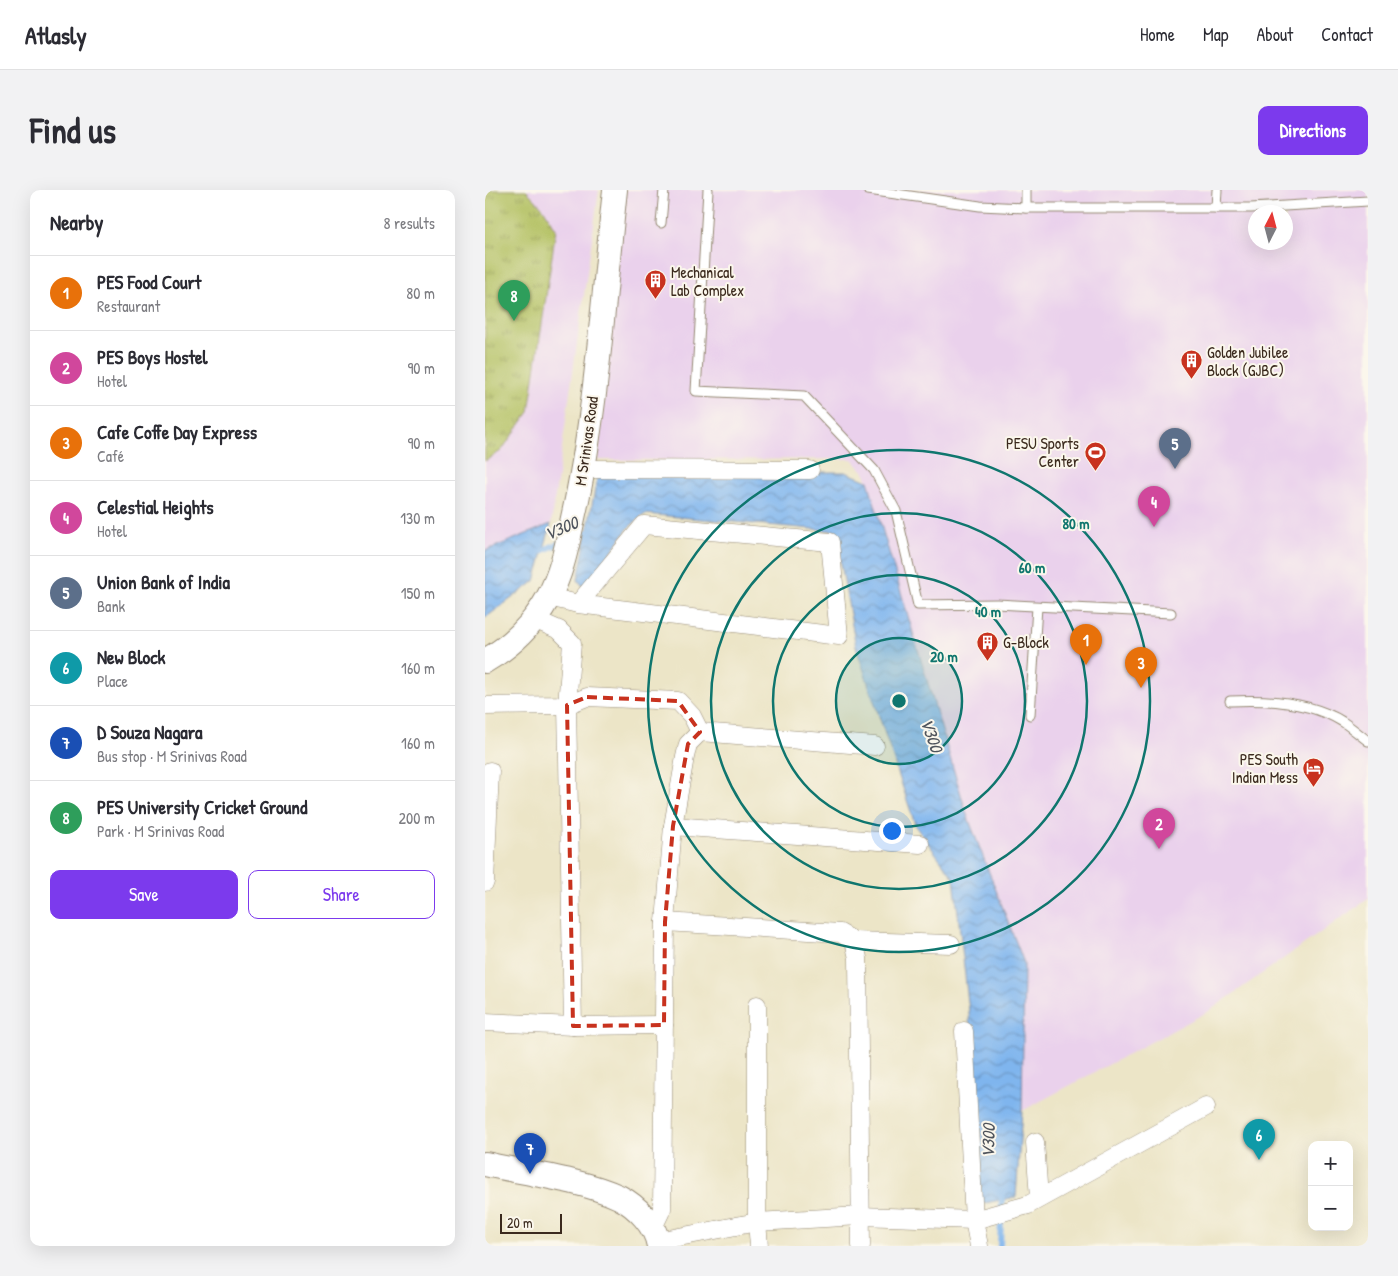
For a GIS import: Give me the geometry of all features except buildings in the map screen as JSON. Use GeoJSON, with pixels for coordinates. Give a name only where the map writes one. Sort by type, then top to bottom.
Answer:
{"type":"FeatureCollection","features":[{"type":"Feature","properties":{"kind":"street","name":"M Srinivas Road"},"geometry":{"type":"LineString","coordinates":[[485,662],[504,651],[534,619],[549,597],[563,560],[585,469],[615,190]]}},
{"type":"Feature","properties":{"kind":"street"},"geometry":{"type":"LineString","coordinates":[[585,469],[810,470]]}},
{"type":"Feature","properties":{"kind":"street"},"geometry":{"type":"LineString","coordinates":[[549,597],[578,604],[839,636],[830,542],[644,525],[578,604]]}},
{"type":"Feature","properties":{"kind":"street"},"geometry":{"type":"LineString","coordinates":[[534,619],[559,630],[572,643],[567,705],[573,1026]]}},
{"type":"Feature","properties":{"kind":"street"},"geometry":{"type":"LineString","coordinates":[[485,706],[567,705],[587,697],[678,701],[692,716],[700,732]]}},
{"type":"Feature","properties":{"kind":"street"},"geometry":{"type":"LineString","coordinates":[[700,732],[875,746]]}},
{"type":"Feature","properties":{"kind":"street"},"geometry":{"type":"LineString","coordinates":[[657,1239],[662,1209],[665,922],[673,826],[689,744],[700,732]]}},
{"type":"Feature","properties":{"kind":"street"},"geometry":{"type":"LineString","coordinates":[[485,882],[490,771]]}},
{"type":"Feature","properties":{"kind":"street"},"geometry":{"type":"LineString","coordinates":[[673,826],[920,844]]}},
{"type":"Feature","properties":{"kind":"street"},"geometry":{"type":"LineString","coordinates":[[665,922],[840,933],[854,941],[951,944]]}},
{"type":"Feature","properties":{"kind":"street"},"geometry":{"type":"LineString","coordinates":[[854,941],[858,958],[861,1246]]}},
{"type":"Feature","properties":{"kind":"street"},"geometry":{"type":"LineString","coordinates":[[757,1005],[757,1222],[759,1246]]}},
{"type":"Feature","properties":{"kind":"street"},"geometry":{"type":"LineString","coordinates":[[485,1022],[573,1026],[664,1025]]}},
{"type":"Feature","properties":{"kind":"street"},"geometry":{"type":"LineString","coordinates":[[964,1031],[974,1220],[979,1246]]}},
{"type":"Feature","properties":{"kind":"street"},"geometry":{"type":"LineString","coordinates":[[657,1239],[757,1222],[860,1216],[974,1220],[1033,1202],[1206,1106]]}},
{"type":"Feature","properties":{"kind":"street"},"geometry":{"type":"LineString","coordinates":[[1033,1202],[1035,1142]]}},
{"type":"Feature","properties":{"kind":"street"},"geometry":{"type":"LineString","coordinates":[[485,1164],[580,1185],[620,1198],[641,1212],[657,1239]]}},
{"type":"Feature","properties":{"kind":"lane"},"geometry":{"type":"LineString","coordinates":[[661,223],[664,190]]}},
{"type":"Feature","properties":{"kind":"lane"},"geometry":{"type":"LineString","coordinates":[[708,190],[696,391],[804,396],[874,470],[896,511],[918,605],[997,604],[1171,613]]}},
{"type":"Feature","properties":{"kind":"lane"},"geometry":{"type":"LineString","coordinates":[[867,190],[980,206],[1025,208],[1216,208],[1368,201]]}},
{"type":"Feature","properties":{"kind":"lane"},"geometry":{"type":"LineString","coordinates":[[1025,208],[1026,190]]}},
{"type":"Feature","properties":{"kind":"lane"},"geometry":{"type":"LineString","coordinates":[[1216,208],[1217,190]]}},
{"type":"Feature","properties":{"kind":"lane"},"geometry":{"type":"LineString","coordinates":[[1030,715],[1037,607]]}},
{"type":"Feature","properties":{"kind":"lane"},"geometry":{"type":"LineString","coordinates":[[1230,701],[1258,700],[1305,707],[1342,721],[1368,741]]}},
{"type":"Feature","properties":{"kind":"highlighted area"},"geometry":{"type":"Polygon","coordinates":[[[587,697],[678,701],[700,732],[688,744],[673,826],[665,922],[664,1025],[573,1026],[567,705],[587,697]]]}},
{"type":"Feature","properties":{"kind":"shaded area"},"geometry":{"type":"Polygon","coordinates":[[[485,190],[599,190],[551,524],[485,551],[485,190]]]}},
{"type":"Feature","properties":{"kind":"shaded area"},"geometry":{"type":"Polygon","coordinates":[[[625,190],[1368,190],[1368,899],[1209,1011],[1022,1111],[1024,963],[967,815],[865,473],[852,459],[598,460],[625,190]]]}},
{"type":"Feature","properties":{"kind":"green space"},"geometry":{"type":"Polygon","coordinates":[[[485,190],[526,190],[543,208],[556,229],[529,412],[501,451],[485,461],[485,190]]]}},
{"type":"Feature","properties":{"kind":"water"},"geometry":{"type":"Polygon","coordinates":[[[845,472],[868,481],[967,815],[1024,963],[1022,1111],[1016,1197],[975,1205],[969,1011],[954,878],[916,827],[856,647],[835,531],[645,514],[629,527],[585,589],[578,580],[598,473],[845,472]]]}},
{"type":"Feature","properties":{"kind":"water"},"geometry":{"type":"Polygon","coordinates":[[[551,524],[535,581],[485,618],[485,551],[551,524]]]}},
{"type":"Feature","properties":{"kind":"waterway","name":"V300"},"geometry":{"type":"LineString","coordinates":[[574,537],[595,529]]}},
{"type":"Feature","properties":{"kind":"waterway","name":"V300"},"geometry":{"type":"LineString","coordinates":[[537,553],[562,542]]}},
{"type":"Feature","properties":{"kind":"waterway","name":"V300"},"geometry":{"type":"LineString","coordinates":[[1000,1246],[1002,1192]]}},
{"type":"Feature","properties":{"kind":"place","name":"Mechanical Lab Complex"},"geometry":{"type":"Point","coordinates":[655,300]}},
{"type":"Feature","properties":{"kind":"place","name":"PES University Cricket Ground"},"geometry":{"type":"Point","coordinates":[514,321]}},
{"type":"Feature","properties":{"kind":"place","name":"Golden Jubilee Block (GJBC)"},"geometry":{"type":"Point","coordinates":[1191,380]}},
{"type":"Feature","properties":{"kind":"place","name":"Union Bank of India"},"geometry":{"type":"Point","coordinates":[1175,469]}},
{"type":"Feature","properties":{"kind":"place","name":"PESU Sports Center"},"geometry":{"type":"Point","coordinates":[1095,471]}},
{"type":"Feature","properties":{"kind":"place","name":"Celestial Heights"},"geometry":{"type":"Point","coordinates":[1154,527]}},
{"type":"Feature","properties":{"kind":"place","name":"G-Block"},"geometry":{"type":"Point","coordinates":[987,661]}},
{"type":"Feature","properties":{"kind":"place","name":"PES Food Court"},"geometry":{"type":"Point","coordinates":[1086,665]}},
{"type":"Feature","properties":{"kind":"place","name":"Cafe Coffe Day Express"},"geometry":{"type":"Point","coordinates":[1141,688]}},
{"type":"Feature","properties":{"kind":"place","name":"PES South Indian Mess"},"geometry":{"type":"Point","coordinates":[1314,787]}},
{"type":"Feature","properties":{"kind":"place","name":"PES Boys Hostel"},"geometry":{"type":"Point","coordinates":[1159,849]}},
{"type":"Feature","properties":{"kind":"place","name":"New Block"},"geometry":{"type":"Point","coordinates":[1259,1160]}},
{"type":"Feature","properties":{"kind":"place","name":"D Souza Nagara"},"geometry":{"type":"Point","coordinates":[530,1174]}}]}
